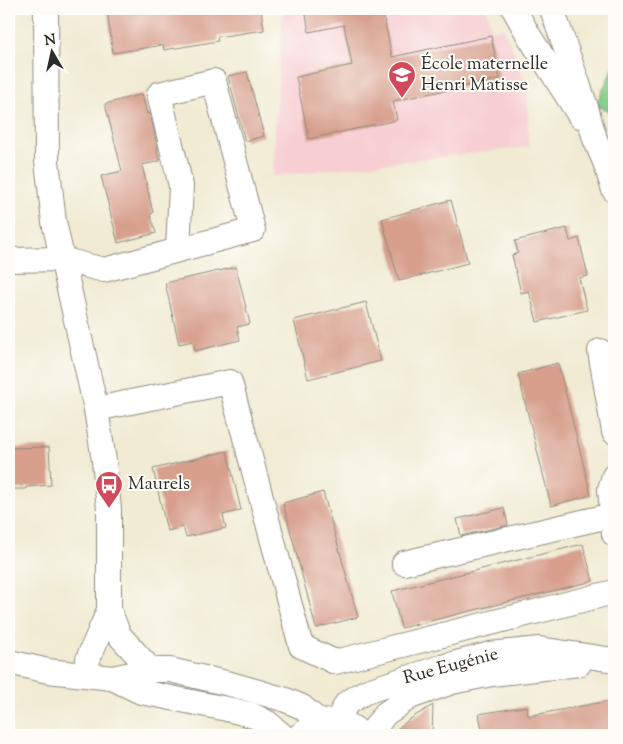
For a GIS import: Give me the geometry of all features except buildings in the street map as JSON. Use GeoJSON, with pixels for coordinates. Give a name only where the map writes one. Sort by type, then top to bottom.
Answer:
{"type":"FeatureCollection","features":[{"type":"Feature","properties":{"kind":"street"},"geometry":{"type":"LineString","coordinates":[[46,9],[47,161],[54,222],[96,409],[109,509],[109,610],[88,659],[86,675]]}},
{"type":"Feature","properties":{"kind":"street"},"geometry":{"type":"LineString","coordinates":[[514,9],[538,51],[595,139]]}},
{"type":"Feature","properties":{"kind":"street"},"geometry":{"type":"LineString","coordinates":[[552,9],[614,190]]}},
{"type":"Feature","properties":{"kind":"street"},"geometry":{"type":"LineString","coordinates":[[9,260],[61,259],[104,270],[253,230],[214,81],[159,94],[181,186],[178,250]]}},
{"type":"Feature","properties":{"kind":"street"},"geometry":{"type":"LineString","coordinates":[[600,351],[614,432]]}},
{"type":"Feature","properties":{"kind":"street"},"geometry":{"type":"LineString","coordinates":[[96,409],[230,382],[301,646],[335,662],[614,592]]}},
{"type":"Feature","properties":{"kind":"street"},"geometry":{"type":"LineString","coordinates":[[404,563],[614,524],[610,489],[614,476]]}},
{"type":"Feature","properties":{"kind":"street"},"geometry":{"type":"LineString","coordinates":[[109,610],[119,635],[122,658],[112,678]]}},
{"type":"Feature","properties":{"kind":"street"},"geometry":{"type":"LineString","coordinates":[[119,635],[161,670],[168,696]]}},
{"type":"Feature","properties":{"kind":"street","name":"Rue Eugénie"},"geometry":{"type":"LineString","coordinates":[[329,722],[347,702],[365,692],[441,666],[490,654],[539,649],[613,660]]}},
{"type":"Feature","properties":{"kind":"street","name":"Rue Eugénie"},"geometry":{"type":"LineString","coordinates":[[370,735],[385,714],[410,697],[452,682],[492,674],[613,660]]}},
{"type":"Feature","properties":{"kind":"street"},"geometry":{"type":"LineString","coordinates":[[9,662],[48,671],[112,678],[161,670],[234,685],[286,700],[329,722]]}},
{"type":"Feature","properties":{"kind":"street"},"geometry":{"type":"LineString","coordinates":[[9,673],[48,671]]}},
{"type":"Feature","properties":{"kind":"street"},"geometry":{"type":"LineString","coordinates":[[112,678],[141,692],[168,696],[252,715],[268,723],[282,735]]}},
{"type":"Feature","properties":{"kind":"street"},"geometry":{"type":"LineString","coordinates":[[300,735],[310,727],[329,722],[345,724],[362,735]]}},
{"type":"Feature","properties":{"kind":"shaded area","name":"École maternelle Henri Matisse"},"geometry":{"type":"Polygon","coordinates":[[[283,9],[487,9],[491,30],[504,28],[527,85],[529,147],[273,176],[283,9]]]}},
{"type":"Feature","properties":{"kind":"green space"},"geometry":{"type":"Polygon","coordinates":[[[614,66],[614,113],[596,105],[614,66]]]}},
{"type":"Feature","properties":{"kind":"place","name":"École maternelle Henri Matisse"},"geometry":{"type":"Point","coordinates":[402,99]}},
{"type":"Feature","properties":{"kind":"place","name":"Maurels"},"geometry":{"type":"Point","coordinates":[109,509]}}]}
